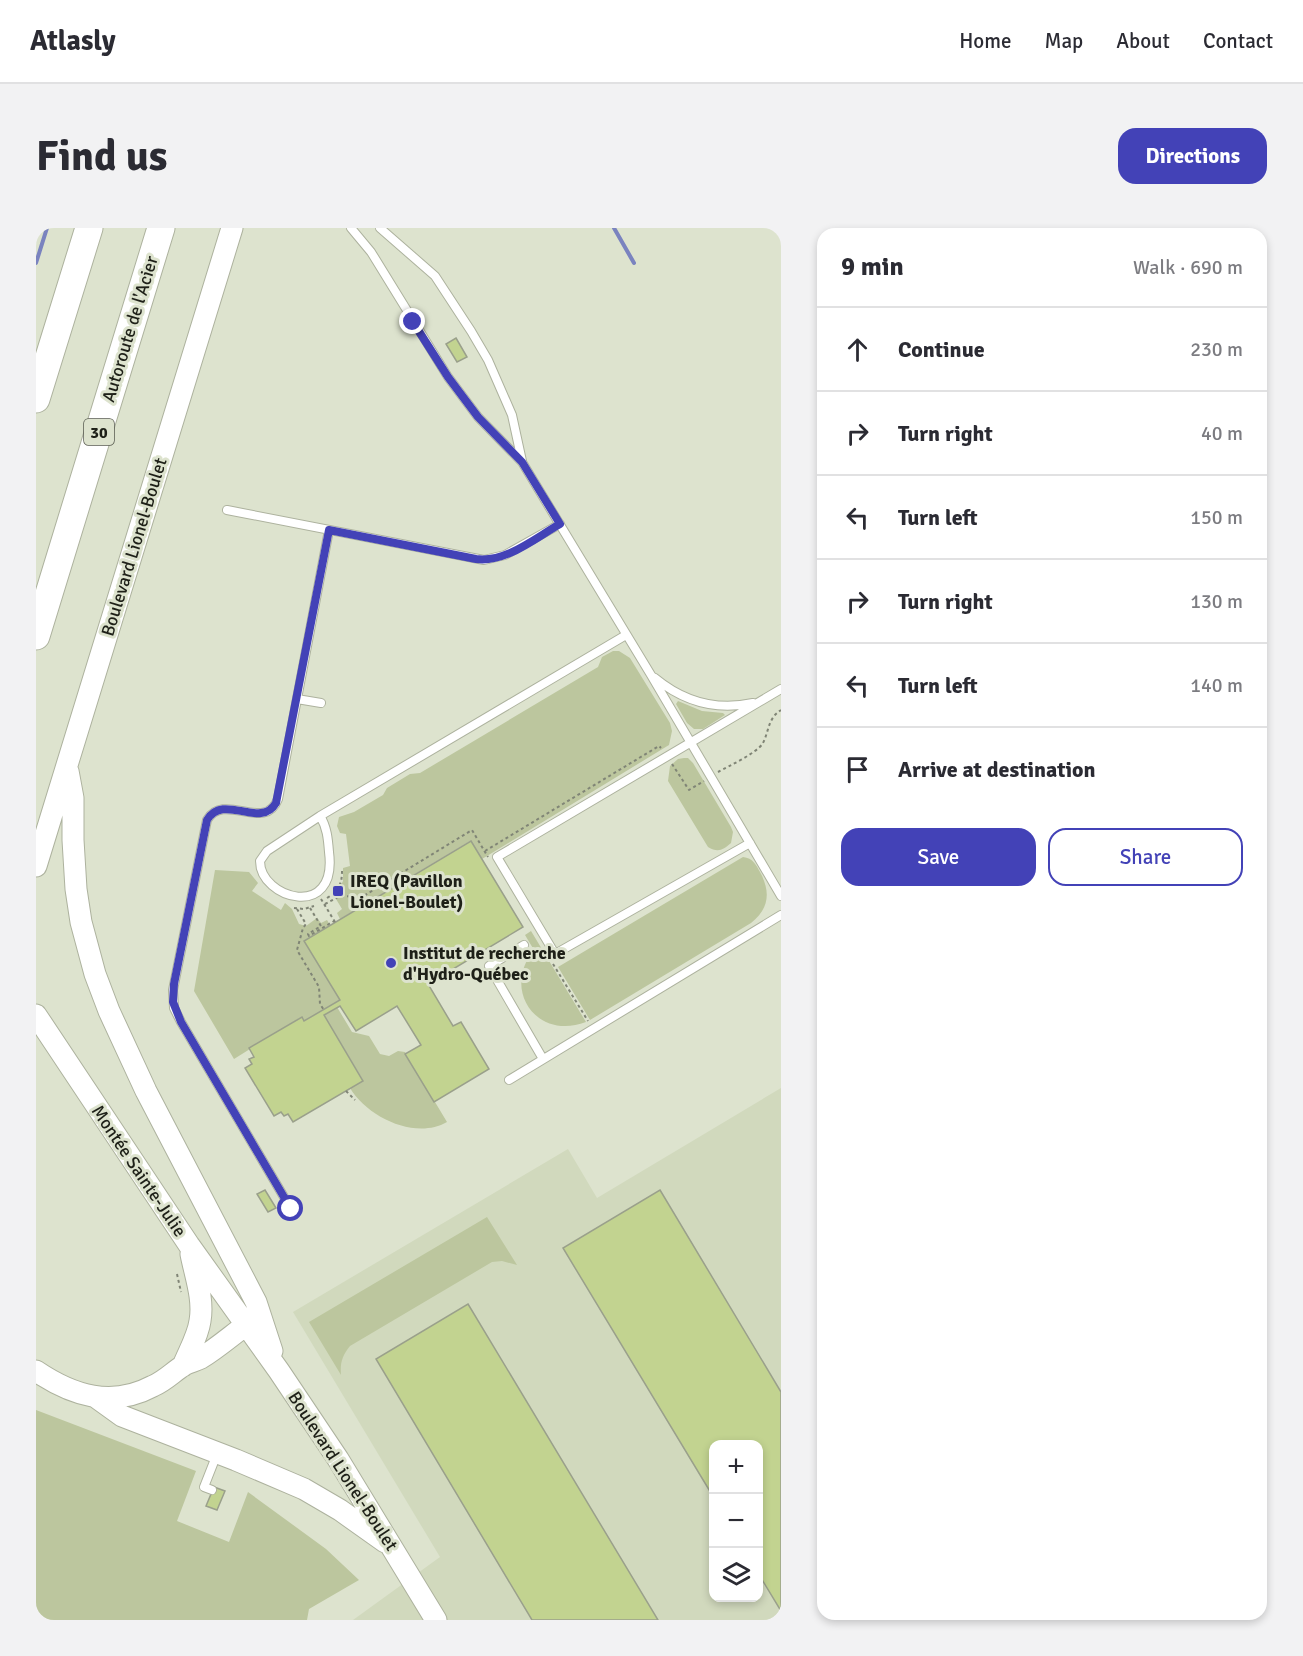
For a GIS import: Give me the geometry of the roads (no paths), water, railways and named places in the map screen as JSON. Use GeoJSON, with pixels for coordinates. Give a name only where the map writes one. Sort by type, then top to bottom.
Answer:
{"type":"FeatureCollection","features":[{"type":"Feature","properties":{"kind":"highway"},"geometry":{"type":"LineString","coordinates":[[36,399],[89,228]]}},
{"type":"Feature","properties":{"kind":"highway","name":"Autoroute de l'Acier"},"geometry":{"type":"LineString","coordinates":[[36,636],[161,228]]}},
{"type":"Feature","properties":{"kind":"main road","name":"Boulevard Lionel-Boulet"},"geometry":{"type":"LineString","coordinates":[[36,866],[232,228]]}},
{"type":"Feature","properties":{"kind":"main road"},"geometry":{"type":"LineString","coordinates":[[67,766],[73,798],[72,840],[76,889],[85,939],[95,974],[112,1020],[141,1080],[256,1302],[279,1371]]}},
{"type":"Feature","properties":{"kind":"main road","name":"Montée Sainte-Julie"},"geometry":{"type":"LineString","coordinates":[[36,1014],[189,1245],[246,1324]]}},
{"type":"Feature","properties":{"kind":"main road"},"geometry":{"type":"LineString","coordinates":[[183,1366],[198,1330],[201,1310],[189,1245]]}},
{"type":"Feature","properties":{"kind":"main road","name":"Boulevard Lionel-Boulet"},"geometry":{"type":"LineString","coordinates":[[246,1324],[338,1459],[436,1620]]}},
{"type":"Feature","properties":{"kind":"main road"},"geometry":{"type":"LineString","coordinates":[[36,1371],[74,1392],[97,1398],[123,1397],[161,1382],[183,1366],[201,1358],[246,1324]]}},
{"type":"Feature","properties":{"kind":"main road"},"geometry":{"type":"LineString","coordinates":[[97,1398],[122,1416],[287,1481],[324,1499],[393,1548]]}},
{"type":"Feature","properties":{"kind":"lane"},"geometry":{"type":"LineString","coordinates":[[351,228],[371,252],[448,377],[478,417],[522,462],[781,896]]}},
{"type":"Feature","properties":{"kind":"lane"},"geometry":{"type":"LineString","coordinates":[[380,228],[435,276],[477,341],[488,360],[512,415],[522,462]]}},
{"type":"Feature","properties":{"kind":"lane"},"geometry":{"type":"LineString","coordinates":[[228,510],[476,559],[491,560],[505,555],[560,524]]}},
{"type":"Feature","properties":{"kind":"lane"},"geometry":{"type":"LineString","coordinates":[[291,1209],[181,1022],[174,1008],[172,996],[207,820],[220,808],[260,814],[266,813],[275,806],[329,530]]}},
{"type":"Feature","properties":{"kind":"lane"},"geometry":{"type":"LineString","coordinates":[[320,816],[326,827],[328,840],[331,865],[328,881],[325,887],[310,897],[288,895],[268,882],[262,874],[260,868],[262,855],[320,816],[626,635]]}},
{"type":"Feature","properties":{"kind":"lane"},"geometry":{"type":"LineString","coordinates":[[651,675],[675,692],[697,702],[734,706],[760,702]]}},
{"type":"Feature","properties":{"kind":"lane"},"geometry":{"type":"LineString","coordinates":[[750,843],[555,954],[497,857],[781,689]]}},
{"type":"Feature","properties":{"kind":"lane"},"geometry":{"type":"LineString","coordinates":[[297,699],[321,703]]}},
{"type":"Feature","properties":{"kind":"lane"},"geometry":{"type":"LineString","coordinates":[[510,1080],[781,915]]}},
{"type":"Feature","properties":{"kind":"lane"},"geometry":{"type":"LineString","coordinates":[[524,945],[489,966],[543,1059]]}},
{"type":"Feature","properties":{"kind":"lane"},"geometry":{"type":"LineString","coordinates":[[206,1490],[218,1453]]}},
{"type":"Feature","properties":{"kind":"waterway"},"geometry":{"type":"LineString","coordinates":[[36,263],[47,228]]}},
{"type":"Feature","properties":{"kind":"waterway"},"geometry":{"type":"LineString","coordinates":[[614,228],[634,263]]}},
{"type":"Feature","properties":{"kind":"place","name":"IREQ (Pavillon Lionel-Boulet)"},"geometry":{"type":"Point","coordinates":[338,891]}},
{"type":"Feature","properties":{"kind":"place","name":"Institut de recherche d'Hydro-Québec"},"geometry":{"type":"Point","coordinates":[391,963]}}]}
